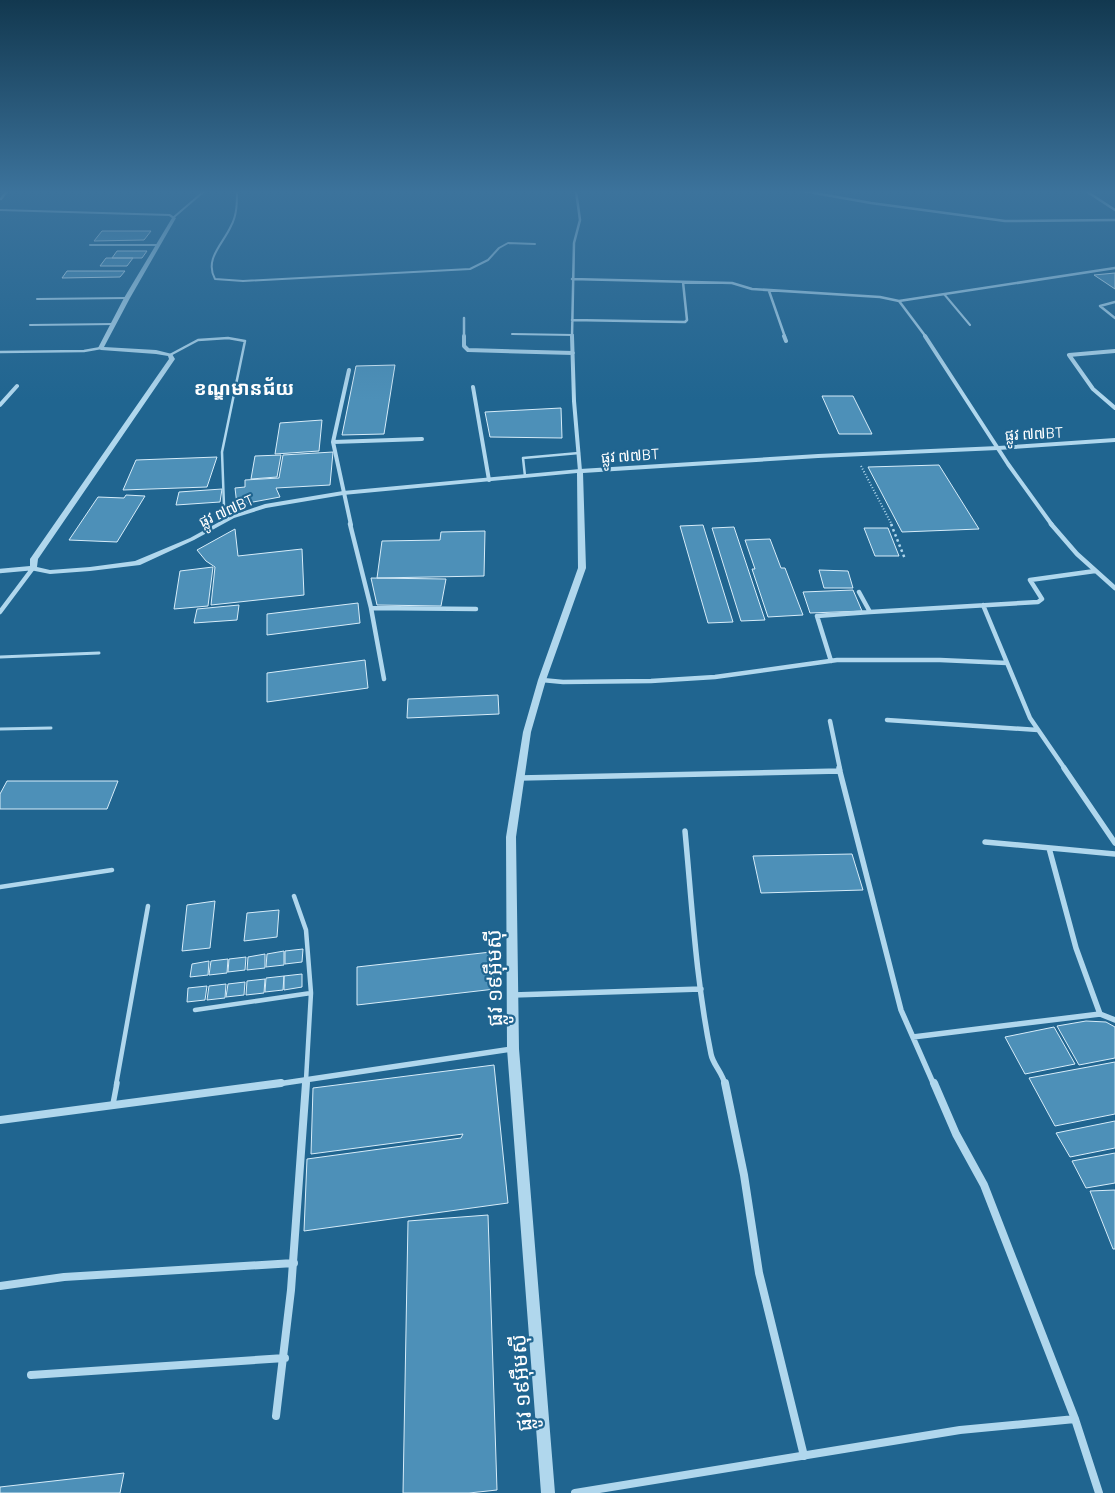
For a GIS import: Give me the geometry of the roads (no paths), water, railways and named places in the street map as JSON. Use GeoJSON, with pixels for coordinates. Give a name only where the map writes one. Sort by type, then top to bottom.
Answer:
{"type":"FeatureCollection","features":[{"type":"Feature","properties":{"kind":"street"},"geometry":{"type":"LineString","coordinates":[[0,612],[33,568],[34,559],[172,359],[170,355],[156,352],[101,348],[149,261]]}},
{"type":"Feature","properties":{"kind":"street"},"geometry":{"type":"LineString","coordinates":[[573,261],[572,335],[580,471]]}},
{"type":"Feature","properties":{"kind":"street"},"geometry":{"type":"LineString","coordinates":[[572,279],[732,283],[752,289],[769,291],[880,297],[898,301],[1115,268]]}},
{"type":"Feature","properties":{"kind":"street"},"geometry":{"type":"LineString","coordinates":[[572,320],[685,322],[687,320],[683,282]]}},
{"type":"Feature","properties":{"kind":"street"},"geometry":{"type":"LineString","coordinates":[[769,291],[786,341]]}},
{"type":"Feature","properties":{"kind":"street"},"geometry":{"type":"LineString","coordinates":[[898,301],[911,315],[1032,498],[1066,542],[1115,588]]}},
{"type":"Feature","properties":{"kind":"street"},"geometry":{"type":"LineString","coordinates":[[1115,302],[1100,306],[1115,318]]}},
{"type":"Feature","properties":{"kind":"street"},"geometry":{"type":"LineString","coordinates":[[464,318],[464,346],[468,350],[573,353]]}},
{"type":"Feature","properties":{"kind":"street"},"geometry":{"type":"LineString","coordinates":[[1115,351],[1069,355],[1093,389],[1115,408]]}},
{"type":"Feature","properties":{"kind":"street"},"geometry":{"type":"LineString","coordinates":[[350,370],[333,442],[343,493],[371,608],[384,680]]}},
{"type":"Feature","properties":{"kind":"street"},"geometry":{"type":"LineString","coordinates":[[0,405],[17,386]]}},
{"type":"Feature","properties":{"kind":"street"},"geometry":{"type":"LineString","coordinates":[[473,387],[489,480]]}},
{"type":"Feature","properties":{"kind":"street"},"geometry":{"type":"LineString","coordinates":[[333,442],[422,439]]}},
{"type":"Feature","properties":{"kind":"street","name":"ផ្លូវ ៧៧BT"},"geometry":{"type":"LineString","coordinates":[[33,568],[50,572],[90,570],[137,562],[192,539],[232,518],[265,506],[343,493],[580,471],[1115,440]]}},
{"type":"Feature","properties":{"kind":"street","name":"ផ្លូវ ១៩អ៊ឹមស៊ី"},"geometry":{"type":"LineString","coordinates":[[548,1493],[513,1049],[511,837],[527,732],[542,680],[582,568],[580,471]]}},
{"type":"Feature","properties":{"kind":"street"},"geometry":{"type":"LineString","coordinates":[[0,571],[33,568]]}},
{"type":"Feature","properties":{"kind":"street"},"geometry":{"type":"LineString","coordinates":[[831,660],[816,616],[1038,602],[1042,599],[1042,595],[1030,580],[1095,571]]}},
{"type":"Feature","properties":{"kind":"street"},"geometry":{"type":"LineString","coordinates":[[859,592],[870,612]]}},
{"type":"Feature","properties":{"kind":"street"},"geometry":{"type":"LineString","coordinates":[[983,605],[1030,718],[1115,843]]}},
{"type":"Feature","properties":{"kind":"street"},"geometry":{"type":"LineString","coordinates":[[371,608],[476,609]]}},
{"type":"Feature","properties":{"kind":"street"},"geometry":{"type":"LineString","coordinates":[[542,680],[563,682],[651,681],[706,677],[831,660],[940,660],[1007,663]]}},
{"type":"Feature","properties":{"kind":"street"},"geometry":{"type":"LineString","coordinates":[[887,720],[1038,730]]}},
{"type":"Feature","properties":{"kind":"street"},"geometry":{"type":"LineString","coordinates":[[830,721],[840,771],[901,1010],[956,1134],[984,1185],[1075,1419],[1099,1493]]}},
{"type":"Feature","properties":{"kind":"street"},"geometry":{"type":"LineString","coordinates":[[520,778],[840,771]]}},
{"type":"Feature","properties":{"kind":"street"},"geometry":{"type":"LineString","coordinates":[[685,831],[701,989],[712,1057],[723,1075],[744,1175],[759,1273],[804,1456]]}},
{"type":"Feature","properties":{"kind":"street"},"geometry":{"type":"LineString","coordinates":[[985,842],[1115,854]]}},
{"type":"Feature","properties":{"kind":"street"},"geometry":{"type":"LineString","coordinates":[[1049,848],[1076,948],[1100,1014]]}},
{"type":"Feature","properties":{"kind":"street"},"geometry":{"type":"LineString","coordinates":[[512,995],[701,989]]}},
{"type":"Feature","properties":{"kind":"street"},"geometry":{"type":"LineString","coordinates":[[913,1037],[1100,1014],[1115,1020]]}},
{"type":"Feature","properties":{"kind":"street"},"geometry":{"type":"LineString","coordinates":[[0,1120],[306,1080],[513,1049]]}},
{"type":"Feature","properties":{"kind":"street"},"geometry":{"type":"LineString","coordinates":[[276,1416],[285,1358],[294,1263],[306,1080]]}},
{"type":"Feature","properties":{"kind":"street"},"geometry":{"type":"LineString","coordinates":[[0,1286],[64,1277],[294,1263]]}},
{"type":"Feature","properties":{"kind":"street"},"geometry":{"type":"LineString","coordinates":[[30,1375],[285,1358]]}},
{"type":"Feature","properties":{"kind":"street"},"geometry":{"type":"LineString","coordinates":[[575,1493],[960,1430],[1075,1419]]}},
{"type":"Feature","properties":{"kind":"lane"},"geometry":{"type":"LineString","coordinates":[[211,261],[211,272],[215,279],[243,282],[470,269],[487,261]]}},
{"type":"Feature","properties":{"kind":"lane"},"geometry":{"type":"LineString","coordinates":[[944,294],[970,325]]}},
{"type":"Feature","properties":{"kind":"lane"},"geometry":{"type":"LineString","coordinates":[[37,299],[127,298]]}},
{"type":"Feature","properties":{"kind":"lane"},"geometry":{"type":"LineString","coordinates":[[30,325],[114,324]]}},
{"type":"Feature","properties":{"kind":"lane"},"geometry":{"type":"LineString","coordinates":[[512,334],[572,335]]}},
{"type":"Feature","properties":{"kind":"lane"},"geometry":{"type":"LineString","coordinates":[[170,355],[180,352],[197,340],[234,338],[245,341],[222,452],[224,506],[232,518]]}},
{"type":"Feature","properties":{"kind":"lane"},"geometry":{"type":"LineString","coordinates":[[0,352],[84,351],[101,348]]}},
{"type":"Feature","properties":{"kind":"lane"},"geometry":{"type":"LineString","coordinates":[[525,476],[523,458],[578,454]]}},
{"type":"Feature","properties":{"kind":"lane"},"geometry":{"type":"LineString","coordinates":[[0,657],[99,653]]}},
{"type":"Feature","properties":{"kind":"lane"},"geometry":{"type":"LineString","coordinates":[[0,729],[51,728]]}},
{"type":"Feature","properties":{"kind":"lane"},"geometry":{"type":"LineString","coordinates":[[0,887],[112,870]]}},
{"type":"Feature","properties":{"kind":"lane"},"geometry":{"type":"LineString","coordinates":[[294,896],[306,930],[311,993],[306,1080]]}},
{"type":"Feature","properties":{"kind":"lane"},"geometry":{"type":"LineString","coordinates":[[113,1104],[148,906]]}},
{"type":"Feature","properties":{"kind":"lane"},"geometry":{"type":"LineString","coordinates":[[195,1010],[311,993]]}},
{"type":"Feature","properties":{"kind":"district","name":"ខណ្ឌមានជ័យ"},"geometry":{"type":"Point","coordinates":[244,387]}}]}
